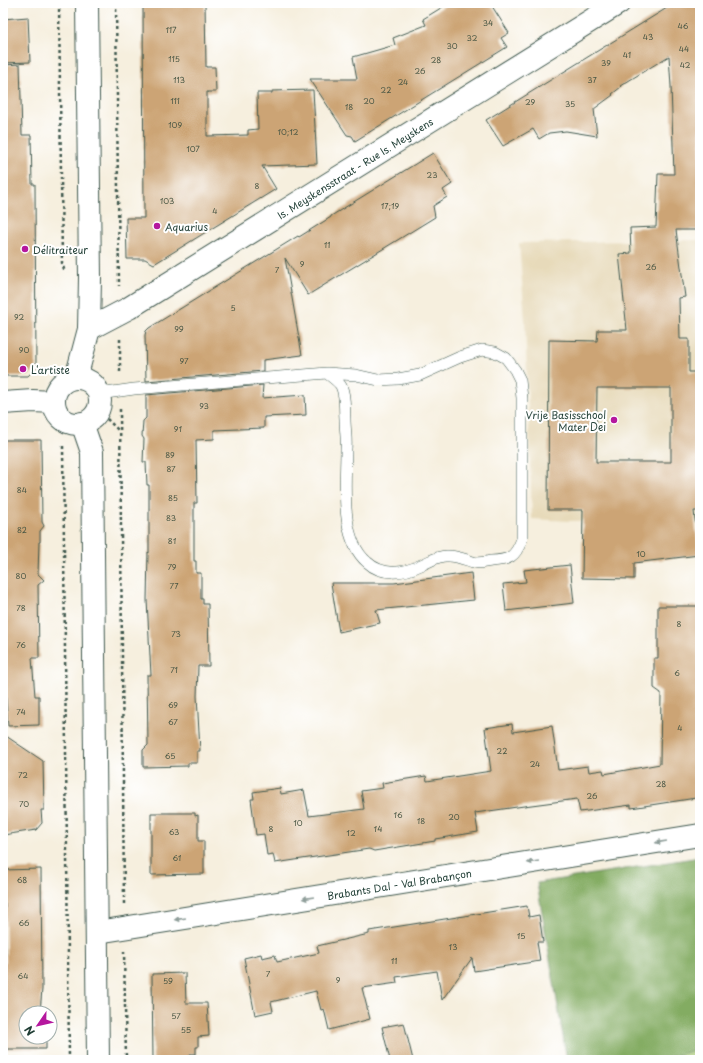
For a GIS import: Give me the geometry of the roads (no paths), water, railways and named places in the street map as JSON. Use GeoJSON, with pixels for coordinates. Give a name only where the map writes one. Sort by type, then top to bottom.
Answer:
{"type":"FeatureCollection","features":[{"type":"Feature","properties":{"kind":"street"},"geometry":{"type":"LineString","coordinates":[[76,378],[88,330],[90,278],[87,3]]}},
{"type":"Feature","properties":{"kind":"street","name":"Is. Meyskensstraat - Rue Is. Meyskens"},"geometry":{"type":"LineString","coordinates":[[88,330],[119,313],[619,3]]}},
{"type":"Feature","properties":{"kind":"street"},"geometry":{"type":"LineString","coordinates":[[69,379],[84,379],[96,388],[109,392],[100,401],[95,415],[82,423],[68,422],[61,417],[56,410],[54,402],[58,388],[69,379]]}},
{"type":"Feature","properties":{"kind":"street"},"geometry":{"type":"LineString","coordinates":[[3,403],[33,401],[54,402]]}},
{"type":"Feature","properties":{"kind":"street"},"geometry":{"type":"LineString","coordinates":[[82,423],[92,452],[98,932],[98,1060]]}},
{"type":"Feature","properties":{"kind":"street","name":"Brabants Dal - Val Brabançon"},"geometry":{"type":"LineString","coordinates":[[98,932],[700,836]]}},
{"type":"Feature","properties":{"kind":"lane"},"geometry":{"type":"LineString","coordinates":[[109,392],[327,373],[356,375],[378,380],[398,379],[420,375],[460,357],[482,350],[495,352],[506,358],[515,370],[520,380],[522,398],[522,539],[518,549],[512,556],[506,560],[476,563],[446,556],[433,558],[420,566],[403,572],[388,572],[373,568],[364,560],[356,548],[350,534],[347,517],[344,396],[340,384],[327,373]]}},
{"type":"Feature","properties":{"kind":"place","name":"Aquarius"},"geometry":{"type":"Point","coordinates":[157,226]}},
{"type":"Feature","properties":{"kind":"place","name":"Délitraiteur"},"geometry":{"type":"Point","coordinates":[25,249]}},
{"type":"Feature","properties":{"kind":"place","name":"L'artiste"},"geometry":{"type":"Point","coordinates":[23,369]}},
{"type":"Feature","properties":{"kind":"place","name":"Vrije Basisschool Mater Dei"},"geometry":{"type":"Point","coordinates":[614,420]}}]}
